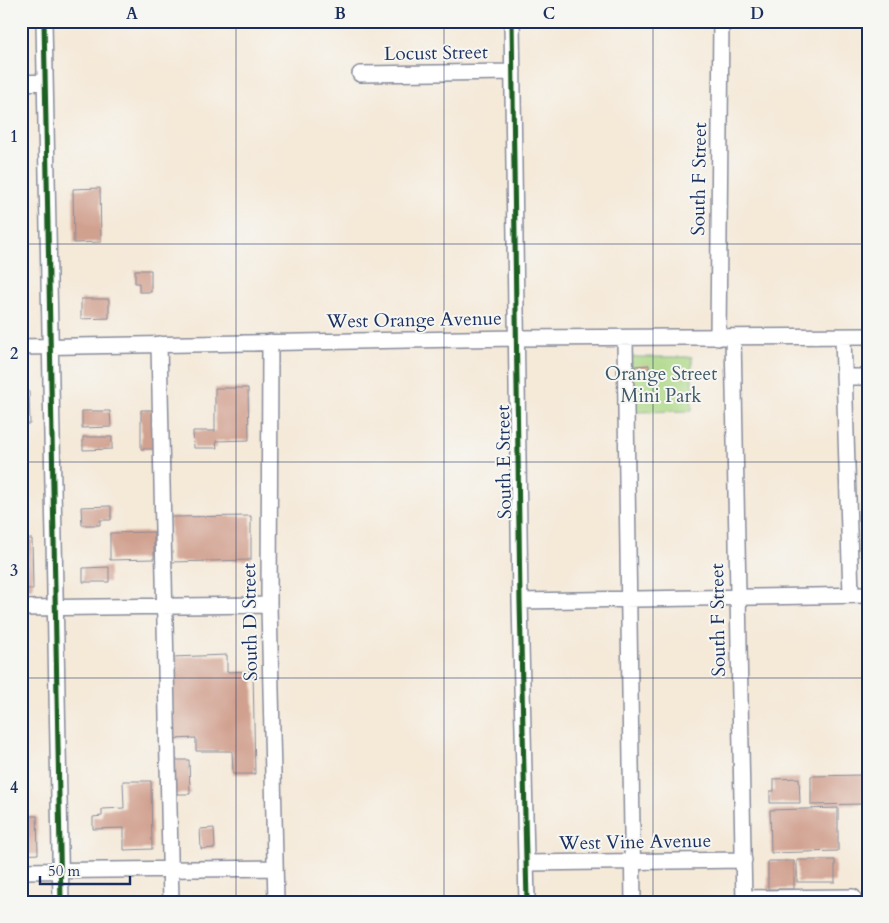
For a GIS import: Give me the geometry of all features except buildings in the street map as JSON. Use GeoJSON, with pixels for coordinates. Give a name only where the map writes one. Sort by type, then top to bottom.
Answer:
{"type":"FeatureCollection","features":[{"type":"Feature","properties":{"kind":"street"},"geometry":{"type":"LineString","coordinates":[[44,21],[61,902]]}},
{"type":"Feature","properties":{"kind":"street","name":"South E Street"},"geometry":{"type":"LineString","coordinates":[[512,21],[518,338],[520,601],[527,902]]}},
{"type":"Feature","properties":{"kind":"street","name":"South F Street"},"geometry":{"type":"LineString","coordinates":[[718,338],[721,21]]}},
{"type":"Feature","properties":{"kind":"street","name":"Locust Street"},"geometry":{"type":"LineString","coordinates":[[360,74],[513,72]]}},
{"type":"Feature","properties":{"kind":"street"},"geometry":{"type":"LineString","coordinates":[[21,83],[45,82]]}},
{"type":"Feature","properties":{"kind":"street","name":"West Orange Avenue"},"geometry":{"type":"LineString","coordinates":[[21,347],[518,338],[868,336]]}},
{"type":"Feature","properties":{"kind":"street","name":"South F Street"},"geometry":{"type":"LineString","coordinates":[[733,337],[744,900]]}},
{"type":"Feature","properties":{"kind":"street"},"geometry":{"type":"LineString","coordinates":[[843,337],[851,595]]}},
{"type":"Feature","properties":{"kind":"street"},"geometry":{"type":"LineString","coordinates":[[626,338],[634,902]]}},
{"type":"Feature","properties":{"kind":"street","name":"South D Street"},"geometry":{"type":"LineString","coordinates":[[270,342],[269,606],[276,902]]}},
{"type":"Feature","properties":{"kind":"street"},"geometry":{"type":"LineString","coordinates":[[159,344],[171,902]]}},
{"type":"Feature","properties":{"kind":"street"},"geometry":{"type":"LineString","coordinates":[[844,377],[868,376]]}},
{"type":"Feature","properties":{"kind":"street"},"geometry":{"type":"LineString","coordinates":[[520,601],[868,595]]}},
{"type":"Feature","properties":{"kind":"street"},"geometry":{"type":"LineString","coordinates":[[21,608],[269,606]]}},
{"type":"Feature","properties":{"kind":"street","name":"West Vine Avenue"},"geometry":{"type":"LineString","coordinates":[[527,863],[744,860]]}},
{"type":"Feature","properties":{"kind":"street"},"geometry":{"type":"LineString","coordinates":[[21,871],[275,868]]}},
{"type":"Feature","properties":{"kind":"street"},"geometry":{"type":"LineString","coordinates":[[744,900],[853,897],[853,902]]}},
{"type":"Feature","properties":{"kind":"green space","name":"Orange Street Mini Park"},"geometry":{"type":"Polygon","coordinates":[[[630,357],[692,357],[692,411],[632,412],[630,357]]]}},
{"type":"Feature","properties":{"kind":"cycle path"},"geometry":{"type":"LineString","coordinates":[[44,21],[61,902]]}},
{"type":"Feature","properties":{"kind":"cycle path"},"geometry":{"type":"LineString","coordinates":[[512,21],[520,601],[527,902]]}}]}
